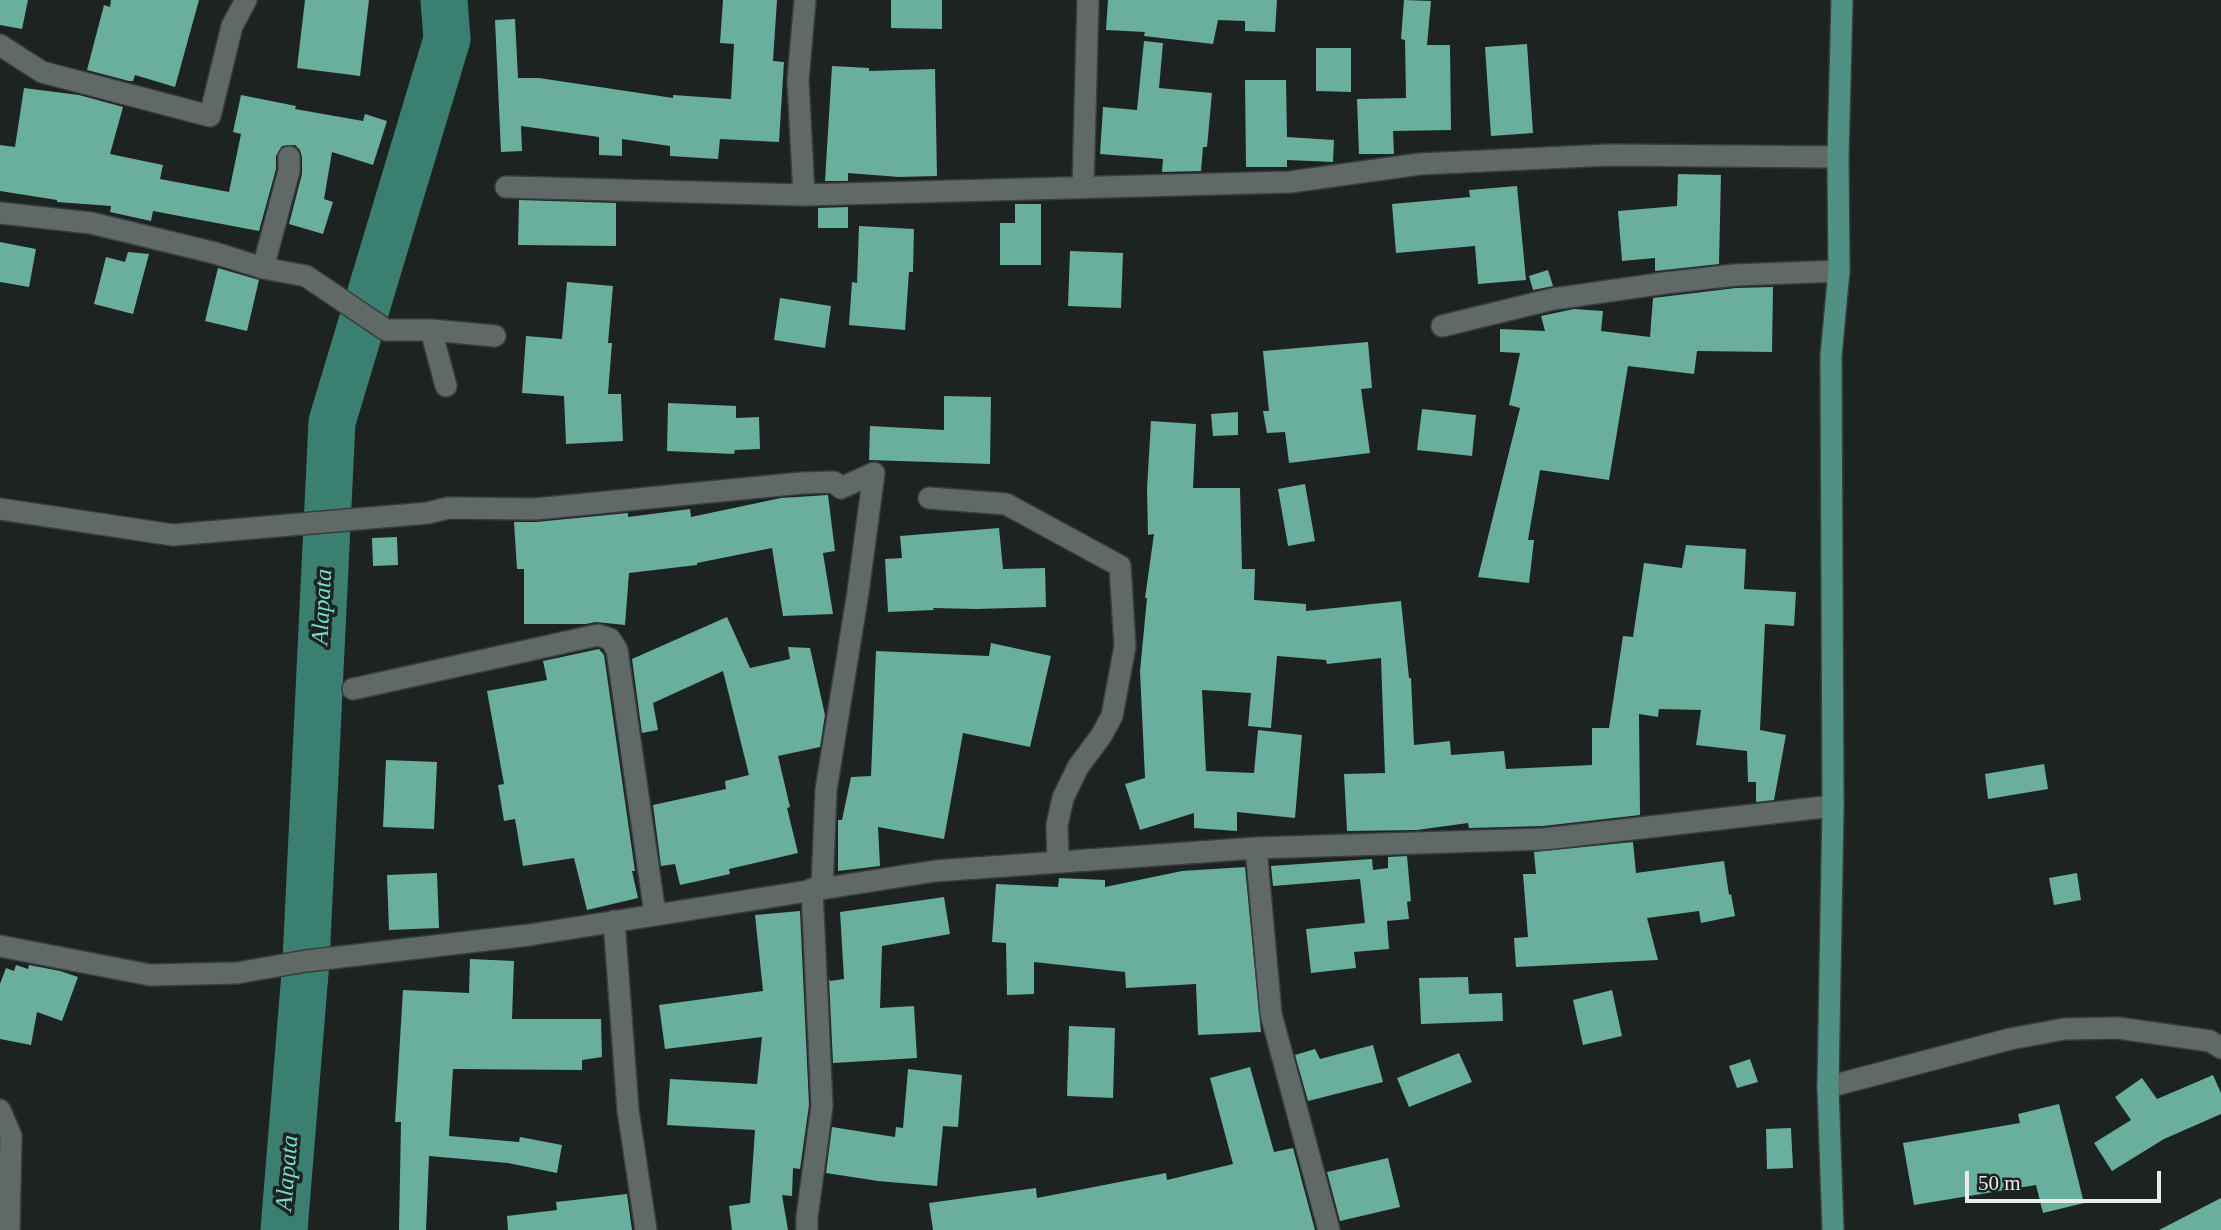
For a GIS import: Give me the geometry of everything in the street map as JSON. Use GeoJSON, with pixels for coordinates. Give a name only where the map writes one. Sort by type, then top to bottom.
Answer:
{"type":"FeatureCollection","features":[{"type":"Feature","properties":{"kind":"main road"},"geometry":{"type":"LineString","coordinates":[[1833,1230],[1828,1087],[1833,806],[1830,356],[1839,271],[1838,157],[1842,0]]}},
{"type":"Feature","properties":{"kind":"street"},"geometry":{"type":"LineString","coordinates":[[0,45],[42,72],[211,116],[232,26],[246,0]]}},
{"type":"Feature","properties":{"kind":"street"},"geometry":{"type":"LineString","coordinates":[[804,195],[798,80],[805,0]]}},
{"type":"Feature","properties":{"kind":"street"},"geometry":{"type":"LineString","coordinates":[[1083,187],[1088,0]]}},
{"type":"Feature","properties":{"kind":"street"},"geometry":{"type":"LineString","coordinates":[[506,187],[804,195],[1290,183],[1420,163],[1609,155],[1838,157]]}},
{"type":"Feature","properties":{"kind":"street"},"geometry":{"type":"LineString","coordinates":[[263,268],[289,170],[289,157]]}},
{"type":"Feature","properties":{"kind":"street"},"geometry":{"type":"LineString","coordinates":[[0,213],[91,223],[215,253],[263,268],[306,276],[386,330],[431,330],[495,336]]}},
{"type":"Feature","properties":{"kind":"street"},"geometry":{"type":"LineString","coordinates":[[1442,326],[1553,299],[1665,283],[1735,275],[1839,271]]}},
{"type":"Feature","properties":{"kind":"street"},"geometry":{"type":"LineString","coordinates":[[431,330],[446,386]]}},
{"type":"Feature","properties":{"kind":"street"},"geometry":{"type":"LineString","coordinates":[[0,509],[173,535],[428,513],[448,508],[535,509],[802,483],[834,482],[841,488],[874,473],[826,790],[817,888],[822,1106],[807,1230]]}},
{"type":"Feature","properties":{"kind":"street"},"geometry":{"type":"LineString","coordinates":[[929,498],[1006,504],[1120,566],[1125,646],[1112,716],[1078,767],[1063,799],[1057,825],[1058,862]]}},
{"type":"Feature","properties":{"kind":"street"},"geometry":{"type":"LineString","coordinates":[[353,689],[598,635],[610,639],[617,650],[655,914]]}},
{"type":"Feature","properties":{"kind":"street"},"geometry":{"type":"LineString","coordinates":[[2,950],[150,975],[237,973],[306,961],[529,935],[935,871],[1256,848],[1544,839],[1833,806]]}},
{"type":"Feature","properties":{"kind":"street"},"geometry":{"type":"LineString","coordinates":[[1256,848],[1270,1014],[1329,1230]]}},
{"type":"Feature","properties":{"kind":"street"},"geometry":{"type":"LineString","coordinates":[[614,921],[628,1110],[646,1230]]}},
{"type":"Feature","properties":{"kind":"street"},"geometry":{"type":"LineString","coordinates":[[1828,1087],[2010,1039],[2064,1029],[2118,1028],[2210,1041],[2221,1048]]}},
{"type":"Feature","properties":{"kind":"street"},"geometry":{"type":"LineString","coordinates":[[0,1110],[11,1136],[9,1230]]}},
{"type":"Feature","properties":{"kind":"building"},"geometry":{"type":"Polygon","coordinates":[[[0,0],[28,0],[22,29],[0,25],[0,0]]]}},
{"type":"Feature","properties":{"kind":"building"},"geometry":{"type":"Polygon","coordinates":[[[111,0],[199,0],[175,87],[135,75],[133,81],[129,81],[87,70],[104,5],[110,7],[111,0]]]}},
{"type":"Feature","properties":{"kind":"building"},"geometry":{"type":"Polygon","coordinates":[[[305,0],[369,0],[360,76],[297,68],[305,0]]]}},
{"type":"Feature","properties":{"kind":"building"},"geometry":{"type":"Polygon","coordinates":[[[723,0],[777,0],[773,61],[784,62],[779,142],[720,139],[718,159],[670,156],[670,146],[622,139],[622,156],[599,155],[599,137],[521,126],[522,151],[501,152],[495,20],[515,19],[518,78],[539,78],[673,98],[673,95],[731,99],[734,44],[720,43],[723,0]]]}},
{"type":"Feature","properties":{"kind":"building"},"geometry":{"type":"Polygon","coordinates":[[[891,0],[942,0],[942,29],[891,28],[891,0]]]}},
{"type":"Feature","properties":{"kind":"building"},"geometry":{"type":"Polygon","coordinates":[[[1108,0],[1277,0],[1275,32],[1245,31],[1245,21],[1218,20],[1213,44],[1144,36],[1145,32],[1106,30],[1108,0]]]}},
{"type":"Feature","properties":{"kind":"building"},"geometry":{"type":"Polygon","coordinates":[[[1404,0],[1431,1],[1427,45],[1450,45],[1451,130],[1393,131],[1394,154],[1359,154],[1357,99],[1406,98],[1405,40],[1401,39],[1404,0]]]}},
{"type":"Feature","properties":{"kind":"building"},"geometry":{"type":"Polygon","coordinates":[[[1144,41],[1163,43],[1159,88],[1212,93],[1207,147],[1203,147],[1201,171],[1162,172],[1163,159],[1100,154],[1103,107],[1137,110],[1144,41]]]}},
{"type":"Feature","properties":{"kind":"building"},"geometry":{"type":"Polygon","coordinates":[[[1527,44],[1533,133],[1491,136],[1485,47],[1527,44]]]}},
{"type":"Feature","properties":{"kind":"building"},"geometry":{"type":"Polygon","coordinates":[[[1316,48],[1351,48],[1351,92],[1316,91],[1316,48]]]}},
{"type":"Feature","properties":{"kind":"building"},"geometry":{"type":"Polygon","coordinates":[[[832,66],[869,68],[869,71],[935,69],[937,176],[899,177],[848,173],[848,181],[825,181],[832,66]]]}},
{"type":"Feature","properties":{"kind":"building"},"geometry":{"type":"Polygon","coordinates":[[[1245,80],[1286,80],[1287,137],[1334,140],[1333,162],[1287,160],[1287,167],[1246,167],[1245,80]]]}},
{"type":"Feature","properties":{"kind":"building"},"geometry":{"type":"Polygon","coordinates":[[[24,88],[79,95],[123,107],[110,154],[163,165],[160,179],[229,192],[241,134],[233,132],[241,95],[296,106],[295,109],[363,121],[365,114],[387,121],[373,165],[332,152],[324,199],[333,202],[323,234],[289,224],[302,174],[302,157],[295,145],[282,146],[276,156],[276,169],[259,231],[153,211],[151,221],[110,212],[111,206],[57,202],[0,191],[0,145],[15,147],[24,88]]]}},
{"type":"Feature","properties":{"kind":"building"},"geometry":{"type":"Polygon","coordinates":[[[1678,174],[1721,175],[1719,264],[1655,271],[1655,258],[1622,261],[1618,211],[1677,206],[1678,174]]]}},
{"type":"Feature","properties":{"kind":"building"},"geometry":{"type":"Polygon","coordinates":[[[1517,186],[1526,280],[1478,284],[1475,246],[1396,253],[1392,204],[1470,197],[1469,190],[1517,186]]]}},
{"type":"Feature","properties":{"kind":"building"},"geometry":{"type":"Polygon","coordinates":[[[519,200],[616,203],[616,246],[518,245],[519,200]]]}},
{"type":"Feature","properties":{"kind":"building"},"geometry":{"type":"Polygon","coordinates":[[[1015,204],[1041,204],[1041,265],[1000,265],[1000,223],[1015,223],[1015,204]]]}},
{"type":"Feature","properties":{"kind":"building"},"geometry":{"type":"Polygon","coordinates":[[[848,207],[848,228],[818,228],[818,208],[848,207]]]}},
{"type":"Feature","properties":{"kind":"building"},"geometry":{"type":"Polygon","coordinates":[[[859,226],[914,229],[913,272],[909,272],[905,330],[849,325],[852,282],[857,283],[859,226]]]}},
{"type":"Feature","properties":{"kind":"building"},"geometry":{"type":"Polygon","coordinates":[[[0,242],[36,249],[29,287],[0,282],[0,242]]]}},
{"type":"Feature","properties":{"kind":"building"},"geometry":{"type":"Polygon","coordinates":[[[1070,251],[1123,253],[1121,308],[1068,306],[1070,251]]]}},
{"type":"Feature","properties":{"kind":"building"},"geometry":{"type":"Polygon","coordinates":[[[128,252],[149,254],[133,314],[94,304],[106,257],[125,262],[128,252]]]}},
{"type":"Feature","properties":{"kind":"building"},"geometry":{"type":"Polygon","coordinates":[[[218,268],[259,280],[247,331],[205,321],[218,268]]]}},
{"type":"Feature","properties":{"kind":"building"},"geometry":{"type":"Polygon","coordinates":[[[1548,270],[1553,286],[1533,290],[1529,276],[1548,270]]]}},
{"type":"Feature","properties":{"kind":"building"},"geometry":{"type":"Polygon","coordinates":[[[567,282],[613,286],[608,343],[612,343],[608,394],[621,394],[623,441],[566,444],[564,396],[522,393],[526,336],[562,339],[567,282]]]}},
{"type":"Feature","properties":{"kind":"building"},"geometry":{"type":"Polygon","coordinates":[[[1773,287],[1772,352],[1697,351],[1694,374],[1628,366],[1609,480],[1540,470],[1528,540],[1534,540],[1529,583],[1478,577],[1520,408],[1509,405],[1520,353],[1500,352],[1500,329],[1545,331],[1541,316],[1574,309],[1603,311],[1601,331],[1650,337],[1653,298],[1736,288],[1773,287]]]}},
{"type":"Feature","properties":{"kind":"building"},"geometry":{"type":"Polygon","coordinates":[[[780,298],[831,306],[825,348],[774,340],[780,298]]]}},
{"type":"Feature","properties":{"kind":"building"},"geometry":{"type":"Polygon","coordinates":[[[1368,342],[1372,388],[1361,389],[1370,453],[1289,463],[1285,432],[1267,433],[1263,411],[1269,411],[1263,351],[1368,342]]]}},
{"type":"Feature","properties":{"kind":"building"},"geometry":{"type":"Polygon","coordinates":[[[944,396],[991,397],[990,464],[869,460],[870,426],[944,430],[944,396]]]}},
{"type":"Feature","properties":{"kind":"building"},"geometry":{"type":"Polygon","coordinates":[[[668,403],[736,406],[736,418],[759,417],[760,449],[735,450],[734,454],[667,451],[668,403]]]}},
{"type":"Feature","properties":{"kind":"building"},"geometry":{"type":"Polygon","coordinates":[[[1422,409],[1476,415],[1472,456],[1417,450],[1422,409]]]}},
{"type":"Feature","properties":{"kind":"building"},"geometry":{"type":"Polygon","coordinates":[[[1238,412],[1238,435],[1213,436],[1211,414],[1238,412]]]}},
{"type":"Feature","properties":{"kind":"building"},"geometry":{"type":"Polygon","coordinates":[[[1151,421],[1196,424],[1193,488],[1240,488],[1242,569],[1255,569],[1254,600],[1306,604],[1306,611],[1401,601],[1411,678],[1414,745],[1450,741],[1451,755],[1504,751],[1506,769],[1592,765],[1592,728],[1609,728],[1623,636],[1633,637],[1644,563],[1682,568],[1686,545],[1746,549],[1744,589],[1796,592],[1794,626],[1765,624],[1760,730],[1786,735],[1774,800],[1756,802],[1756,782],[1748,782],[1747,751],[1696,745],[1701,710],[1659,709],[1658,717],[1639,714],[1640,815],[1543,826],[1469,828],[1468,823],[1417,830],[1347,831],[1344,774],[1385,773],[1381,658],[1327,664],[1326,660],[1277,656],[1271,728],[1248,726],[1251,693],[1202,690],[1206,771],[1254,773],[1258,730],[1302,735],[1295,818],[1237,812],[1237,831],[1194,828],[1194,813],[1140,830],[1125,784],[1145,778],[1140,671],[1145,598],[1154,534],[1148,535],[1147,489],[1151,421]]]}},
{"type":"Feature","properties":{"kind":"building"},"geometry":{"type":"Polygon","coordinates":[[[1305,484],[1315,541],[1288,546],[1278,489],[1305,484]]]}},
{"type":"Feature","properties":{"kind":"building"},"geometry":{"type":"Polygon","coordinates":[[[828,495],[835,551],[823,553],[833,614],[783,616],[772,548],[697,565],[629,573],[625,625],[596,622],[524,624],[524,569],[517,569],[514,522],[628,513],[628,517],[690,509],[691,517],[781,498],[828,495]]]}},
{"type":"Feature","properties":{"kind":"building"},"geometry":{"type":"Polygon","coordinates":[[[999,528],[1003,569],[1045,568],[1046,607],[933,608],[934,610],[888,612],[885,559],[902,558],[900,536],[999,528]]]}},
{"type":"Feature","properties":{"kind":"building"},"geometry":{"type":"Polygon","coordinates":[[[397,537],[398,565],[373,566],[372,538],[397,537]]]}},
{"type":"Feature","properties":{"kind":"building"},"geometry":{"type":"Polygon","coordinates":[[[727,617],[750,668],[790,659],[788,647],[810,648],[825,715],[820,747],[778,756],[798,853],[729,869],[730,874],[680,885],[675,864],[661,866],[653,805],[726,789],[725,781],[749,775],[723,671],[653,703],[658,730],[642,733],[632,659],[727,617]]]}},
{"type":"Feature","properties":{"kind":"building"},"geometry":{"type":"Polygon","coordinates":[[[991,643],[1051,656],[1030,747],[963,733],[944,839],[878,827],[880,866],[838,871],[838,820],[842,820],[851,777],[871,776],[876,651],[989,656],[991,643]]]}},
{"type":"Feature","properties":{"kind":"building"},"geometry":{"type":"Polygon","coordinates":[[[599,649],[604,655],[635,871],[632,871],[638,898],[587,910],[574,858],[523,866],[515,819],[504,821],[498,785],[504,784],[487,691],[547,680],[543,661],[599,649]]]}},
{"type":"Feature","properties":{"kind":"building"},"geometry":{"type":"Polygon","coordinates":[[[386,760],[437,762],[434,829],[383,827],[386,760]]]}},
{"type":"Feature","properties":{"kind":"building"},"geometry":{"type":"Polygon","coordinates":[[[2044,764],[2048,789],[1988,799],[1985,774],[2044,764]]]}},
{"type":"Feature","properties":{"kind":"building"},"geometry":{"type":"Polygon","coordinates":[[[1633,842],[1636,873],[1724,861],[1735,916],[1701,923],[1699,911],[1647,918],[1658,960],[1516,967],[1514,938],[1528,937],[1523,874],[1536,874],[1534,852],[1633,842]]]}},
{"type":"Feature","properties":{"kind":"building"},"geometry":{"type":"Polygon","coordinates":[[[1407,856],[1411,901],[1407,902],[1409,919],[1387,921],[1389,949],[1354,952],[1356,968],[1311,973],[1306,929],[1365,923],[1360,879],[1273,886],[1271,866],[1372,859],[1373,870],[1388,868],[1388,857],[1407,856]]]}},
{"type":"Feature","properties":{"kind":"building"},"geometry":{"type":"Polygon","coordinates":[[[1245,867],[1261,1032],[1198,1035],[1196,984],[1126,988],[1125,972],[1034,962],[1034,994],[1007,995],[1006,943],[992,942],[996,884],[1058,887],[1059,878],[1105,880],[1105,887],[1182,871],[1245,867]]]}},
{"type":"Feature","properties":{"kind":"building"},"geometry":{"type":"Polygon","coordinates":[[[437,873],[439,928],[389,930],[387,875],[437,873]]]}},
{"type":"Feature","properties":{"kind":"building"},"geometry":{"type":"Polygon","coordinates":[[[2077,873],[2081,900],[2054,905],[2049,878],[2077,873]]]}},
{"type":"Feature","properties":{"kind":"building"},"geometry":{"type":"Polygon","coordinates":[[[944,897],[950,934],[882,946],[880,1008],[914,1006],[917,1058],[833,1063],[829,978],[830,981],[844,979],[840,912],[944,897]]]}},
{"type":"Feature","properties":{"kind":"building"},"geometry":{"type":"Polygon","coordinates":[[[800,911],[809,1105],[800,1169],[793,1168],[792,1196],[782,1195],[788,1230],[732,1230],[729,1206],[750,1203],[755,1130],[667,1125],[670,1079],[757,1084],[762,1037],[665,1049],[659,1005],[763,991],[755,915],[800,911]]]}},
{"type":"Feature","properties":{"kind":"building"},"geometry":{"type":"Polygon","coordinates":[[[470,959],[514,961],[512,1019],[601,1019],[602,1057],[582,1060],[582,1070],[453,1069],[449,1136],[519,1142],[520,1137],[562,1145],[557,1173],[508,1163],[429,1156],[426,1230],[399,1230],[401,1122],[395,1122],[403,990],[469,993],[470,959]]]}},
{"type":"Feature","properties":{"kind":"building"},"geometry":{"type":"Polygon","coordinates":[[[16,965],[28,969],[29,965],[60,971],[78,977],[62,1021],[37,1012],[31,1045],[0,1039],[0,984],[6,968],[14,971],[16,965]]]}},
{"type":"Feature","properties":{"kind":"building"},"geometry":{"type":"Polygon","coordinates":[[[1468,977],[1469,994],[1502,993],[1503,1021],[1421,1024],[1419,978],[1468,977]]]}},
{"type":"Feature","properties":{"kind":"building"},"geometry":{"type":"Polygon","coordinates":[[[1612,990],[1622,1036],[1583,1045],[1573,1000],[1612,990]]]}},
{"type":"Feature","properties":{"kind":"building"},"geometry":{"type":"Polygon","coordinates":[[[1069,1026],[1115,1028],[1113,1098],[1067,1096],[1069,1026]]]}},
{"type":"Feature","properties":{"kind":"building"},"geometry":{"type":"Polygon","coordinates":[[[1373,1045],[1383,1082],[1308,1101],[1295,1055],[1315,1049],[1320,1059],[1373,1045]]]}},
{"type":"Feature","properties":{"kind":"building"},"geometry":{"type":"Polygon","coordinates":[[[1459,1053],[1472,1082],[1409,1107],[1397,1078],[1459,1053]]]}},
{"type":"Feature","properties":{"kind":"building"},"geometry":{"type":"Polygon","coordinates":[[[1750,1059],[1758,1082],[1737,1088],[1729,1066],[1750,1059]]]}},
{"type":"Feature","properties":{"kind":"building"},"geometry":{"type":"Polygon","coordinates":[[[1250,1067],[1274,1152],[1293,1148],[1315,1230],[933,1230],[929,1203],[1036,1188],[1037,1198],[1166,1173],[1167,1180],[1233,1164],[1210,1078],[1250,1067]]]}},
{"type":"Feature","properties":{"kind":"building"},"geometry":{"type":"Polygon","coordinates":[[[908,1069],[962,1075],[958,1127],[943,1126],[937,1186],[826,1173],[832,1127],[895,1137],[896,1127],[903,1128],[908,1069]]]}},
{"type":"Feature","properties":{"kind":"building"},"geometry":{"type":"Polygon","coordinates":[[[2213,1075],[2221,1093],[2221,1114],[2164,1139],[2112,1171],[2094,1143],[2131,1120],[2115,1097],[2142,1078],[2157,1099],[2213,1075]]]}},
{"type":"Feature","properties":{"kind":"building"},"geometry":{"type":"Polygon","coordinates":[[[2059,1104],[2084,1203],[2043,1213],[2036,1185],[1914,1205],[1903,1143],[2020,1123],[2018,1114],[2059,1104]]]}},
{"type":"Feature","properties":{"kind":"building"},"geometry":{"type":"Polygon","coordinates":[[[1791,1128],[1793,1168],[1767,1169],[1766,1129],[1791,1128]]]}},
{"type":"Feature","properties":{"kind":"building"},"geometry":{"type":"Polygon","coordinates":[[[1388,1158],[1400,1207],[1340,1221],[1327,1172],[1388,1158]]]}},
{"type":"Feature","properties":{"kind":"building"},"geometry":{"type":"Polygon","coordinates":[[[627,1194],[632,1230],[508,1230],[507,1216],[557,1210],[556,1202],[627,1194]]]}},
{"type":"Feature","properties":{"kind":"building"},"geometry":{"type":"Polygon","coordinates":[[[2221,1198],[2221,1230],[2159,1230],[2221,1198]]]}},
{"type":"Feature","properties":{"kind":"waterway","name":"Alapata"},"geometry":{"type":"LineString","coordinates":[[284,1230],[306,961],[332,422],[447,39],[444,0]]}}]}
